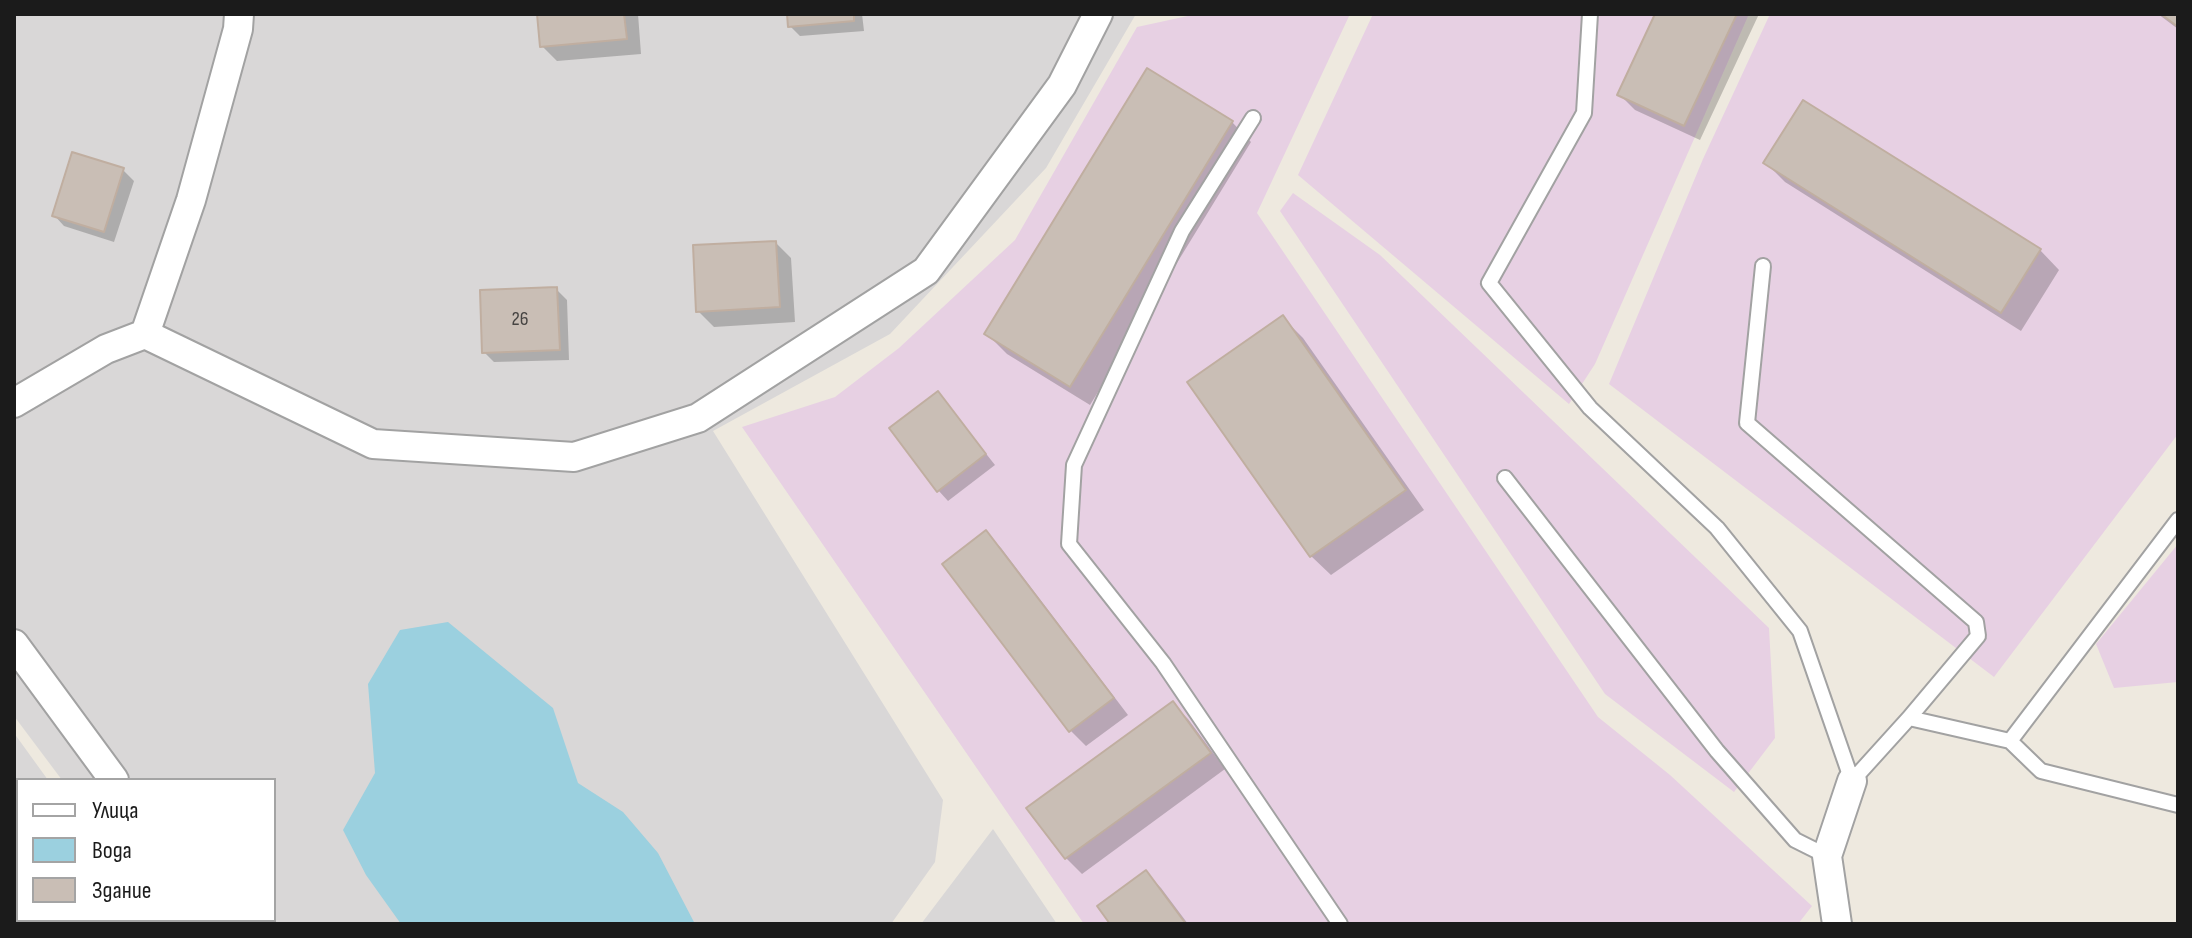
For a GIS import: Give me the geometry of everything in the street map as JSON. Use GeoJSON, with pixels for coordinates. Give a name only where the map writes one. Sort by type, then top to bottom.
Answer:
{"type":"FeatureCollection","features":[{"type":"Feature","properties":{"kind":"street"},"geometry":{"type":"LineString","coordinates":[[145,334],[191,200],[238,29],[239,14]]}},
{"type":"Feature","properties":{"kind":"street"},"geometry":{"type":"LineString","coordinates":[[14,403],[106,349],[145,334],[373,444],[574,457],[698,418],[926,271],[1062,85],[1098,14]]}},
{"type":"Feature","properties":{"kind":"street"},"geometry":{"type":"LineString","coordinates":[[14,644],[113,778]]}},
{"type":"Feature","properties":{"kind":"street"},"geometry":{"type":"LineString","coordinates":[[1837,924],[1827,856],[1852,781]]}},
{"type":"Feature","properties":{"kind":"lane"},"geometry":{"type":"LineString","coordinates":[[1590,14],[1584,113],[1489,283],[1590,408],[1717,528],[1800,631],[1852,781],[1978,636],[1976,622],[1747,423],[1763,266]]}},
{"type":"Feature","properties":{"kind":"lane"},"geometry":{"type":"LineString","coordinates":[[1253,118],[1182,231],[1074,465],[1069,544],[1163,663],[1340,924]]}},
{"type":"Feature","properties":{"kind":"lane"},"geometry":{"type":"LineString","coordinates":[[1505,478],[1717,751],[1795,840],[1827,856]]}},
{"type":"Feature","properties":{"kind":"lane"},"geometry":{"type":"LineString","coordinates":[[2010,741],[2178,520]]}},
{"type":"Feature","properties":{"kind":"lane"},"geometry":{"type":"LineString","coordinates":[[1909,718],[2010,741],[2041,771],[2178,805]]}},
{"type":"Feature","properties":{"kind":"shaded area"},"geometry":{"type":"Polygon","coordinates":[[[14,14],[1136,14],[1046,168],[890,334],[713,431],[943,800],[935,862],[891,924],[169,924],[168,922],[276,922],[276,778],[60,778],[14,716],[14,14]]]}},
{"type":"Feature","properties":{"kind":"shaded area"},"geometry":{"type":"Polygon","coordinates":[[[1197,14],[1350,14],[1257,213],[1598,717],[1670,775],[1812,906],[1798,924],[1084,924],[742,427],[835,397],[899,348],[1015,240],[1137,27],[1197,14]]]}},
{"type":"Feature","properties":{"kind":"shaded area"},"geometry":{"type":"Polygon","coordinates":[[[1373,14],[1749,14],[1595,364],[1569,404],[1298,175],[1373,14]]]}},
{"type":"Feature","properties":{"kind":"shaded area"},"geometry":{"type":"Polygon","coordinates":[[[1770,14],[2178,14],[2178,434],[1994,677],[1609,384],[1703,159],[1770,14]]]}},
{"type":"Feature","properties":{"kind":"shaded area"},"geometry":{"type":"Polygon","coordinates":[[[1293,193],[1380,255],[1769,628],[1775,738],[1734,792],[1605,694],[1280,211],[1293,193]]]}},
{"type":"Feature","properties":{"kind":"shaded area"},"geometry":{"type":"Polygon","coordinates":[[[2178,544],[2178,682],[2114,688],[2096,644],[2178,544]]]}},
{"type":"Feature","properties":{"kind":"shaded area"},"geometry":{"type":"Polygon","coordinates":[[[14,733],[47,778],[16,778],[16,922],[154,924],[14,924],[14,733]]]}},
{"type":"Feature","properties":{"kind":"shaded area"},"geometry":{"type":"Polygon","coordinates":[[[993,829],[1057,924],[921,924],[993,829]]]}},
{"type":"Feature","properties":{"kind":"water"},"geometry":{"type":"Polygon","coordinates":[[[448,622],[553,708],[578,783],[623,812],[658,853],[695,924],[401,924],[366,875],[343,830],[375,773],[368,684],[400,630],[448,622]]]}},
{"type":"Feature","properties":{"kind":"building"},"geometry":{"type":"Polygon","coordinates":[[[537,14],[624,14],[627,39],[540,47],[537,14]]]}},
{"type":"Feature","properties":{"kind":"building"},"geometry":{"type":"Polygon","coordinates":[[[787,14],[854,14],[854,21],[788,27],[787,14]]]}},
{"type":"Feature","properties":{"kind":"building"},"geometry":{"type":"Polygon","coordinates":[[[1655,14],[1737,14],[1684,126],[1617,95],[1655,14]]]}},
{"type":"Feature","properties":{"kind":"building"},"geometry":{"type":"Polygon","coordinates":[[[2161,14],[2178,14],[2178,27],[2161,14]]]}},
{"type":"Feature","properties":{"kind":"building"},"geometry":{"type":"Polygon","coordinates":[[[1147,68],[1233,121],[1070,387],[984,334],[1147,68]]]}},
{"type":"Feature","properties":{"kind":"building"},"geometry":{"type":"Polygon","coordinates":[[[1803,100],[2041,249],[2001,313],[1763,163],[1803,100]]]}},
{"type":"Feature","properties":{"kind":"building"},"geometry":{"type":"Polygon","coordinates":[[[72,152],[124,168],[104,232],[52,216],[72,152]]]}},
{"type":"Feature","properties":{"kind":"building"},"geometry":{"type":"Polygon","coordinates":[[[776,241],[780,307],[696,312],[693,245],[776,241]]]}},
{"type":"Feature","properties":{"kind":"building"},"geometry":{"type":"Polygon","coordinates":[[[557,287],[560,350],[482,353],[480,290],[557,287]]]}},
{"type":"Feature","properties":{"kind":"building"},"geometry":{"type":"Polygon","coordinates":[[[1283,315],[1406,490],[1310,557],[1187,382],[1283,315]]]}},
{"type":"Feature","properties":{"kind":"building"},"geometry":{"type":"Polygon","coordinates":[[[938,391],[986,454],[937,492],[889,428],[938,391]]]}},
{"type":"Feature","properties":{"kind":"building"},"geometry":{"type":"Polygon","coordinates":[[[986,530],[1114,698],[1069,732],[942,564],[986,530]]]}},
{"type":"Feature","properties":{"kind":"building"},"geometry":{"type":"Polygon","coordinates":[[[1173,701],[1211,753],[1065,859],[1026,808],[1173,701]]]}},
{"type":"Feature","properties":{"kind":"building"},"geometry":{"type":"Polygon","coordinates":[[[1146,870],[1186,924],[1110,924],[1097,906],[1146,870]]]}}]}
